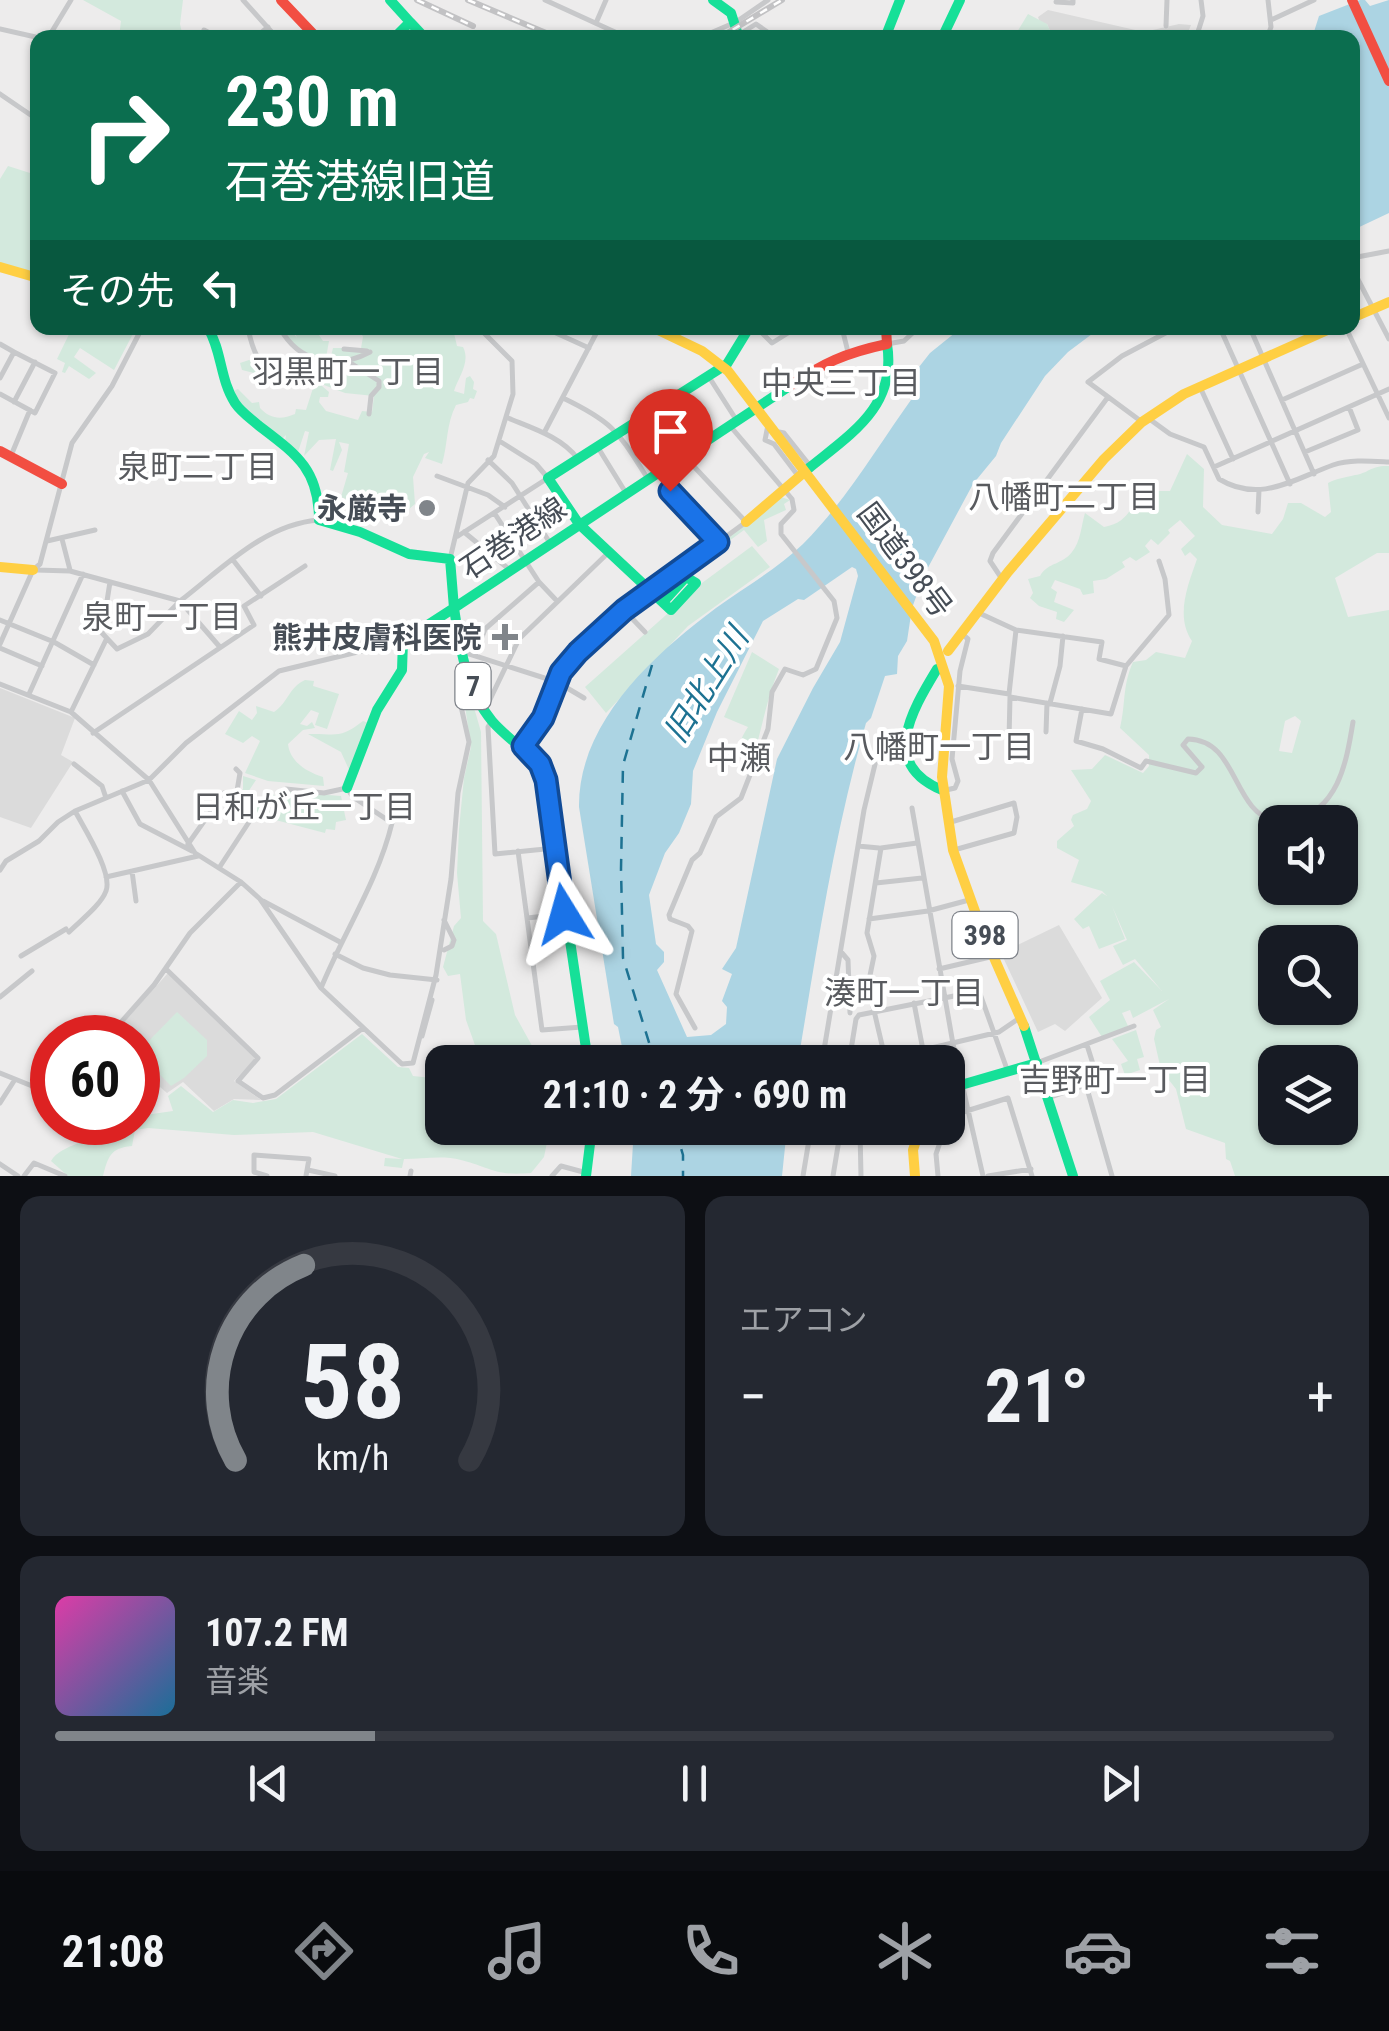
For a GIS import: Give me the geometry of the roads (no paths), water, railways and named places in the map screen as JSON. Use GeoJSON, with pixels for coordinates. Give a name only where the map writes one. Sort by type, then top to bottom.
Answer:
{"type":"FeatureCollection","features":[{"type":"Feature","properties":{"kind":"main road"},"geometry":{"type":"LineString","coordinates":[[281,0],[309,30]]}},
{"type":"Feature","properties":{"kind":"main road"},"geometry":{"type":"LineString","coordinates":[[390,0],[417,30]]}},
{"type":"Feature","properties":{"kind":"main road"},"geometry":{"type":"LineString","coordinates":[[713,0],[727,10],[738,30]]}},
{"type":"Feature","properties":{"kind":"main road"},"geometry":{"type":"LineString","coordinates":[[887,30],[900,0]]}},
{"type":"Feature","properties":{"kind":"main road"},"geometry":{"type":"LineString","coordinates":[[946,30],[960,0]]}},
{"type":"Feature","properties":{"kind":"main road"},"geometry":{"type":"LineString","coordinates":[[1352,0],[1389,81]]}},
{"type":"Feature","properties":{"kind":"main road"},"geometry":{"type":"LineString","coordinates":[[402,30],[410,22]]}},
{"type":"Feature","properties":{"kind":"main road"},"geometry":{"type":"LineString","coordinates":[[0,267],[30,276]]}},
{"type":"Feature","properties":{"kind":"main road"},"geometry":{"type":"LineString","coordinates":[[1360,315],[1389,302]]}},
{"type":"Feature","properties":{"kind":"main road"},"geometry":{"type":"LineString","coordinates":[[212,335],[234,401],[242,412],[297,456],[316,482],[320,493],[319,520],[360,532],[409,554],[450,559],[454,608],[403,640],[402,670],[377,710],[346,788]]}},
{"type":"Feature","properties":{"kind":"main road","name":"国道398号"},"geometry":{"type":"LineString","coordinates":[[681,335],[724,366],[921,621],[940,654],[949,686],[942,790],[953,850],[970,900],[1022,1016],[1073,1176]]}},
{"type":"Feature","properties":{"kind":"main road"},"geometry":{"type":"LineString","coordinates":[[523,746],[543,718],[556,682],[578,652],[624,610],[656,594],[579,524],[548,478],[709,378],[724,366],[744,335]]}},
{"type":"Feature","properties":{"kind":"main road"},"geometry":{"type":"LineString","coordinates":[[746,522],[881,402],[892,370],[886,335]]}},
{"type":"Feature","properties":{"kind":"main road"},"geometry":{"type":"LineString","coordinates":[[948,651],[1002,579],[1104,459],[1145,420],[1200,387],[1316,335]]}},
{"type":"Feature","properties":{"kind":"main road","name":"石巻港線"},"geometry":{"type":"LineString","coordinates":[[586,1045],[546,780],[540,764],[488,716],[467,668],[469,654],[454,608],[825,362],[848,352],[887,344]]}},
{"type":"Feature","properties":{"kind":"main road"},"geometry":{"type":"LineString","coordinates":[[5,454],[62,484]]}},
{"type":"Feature","properties":{"kind":"main road"},"geometry":{"type":"LineString","coordinates":[[0,567],[34,570]]}},
{"type":"Feature","properties":{"kind":"main road"},"geometry":{"type":"LineString","coordinates":[[936,669],[915,709],[904,744],[908,764],[917,777],[942,790]]}},
{"type":"Feature","properties":{"kind":"main road"},"geometry":{"type":"LineString","coordinates":[[965,1084],[1039,1063]]}},
{"type":"Feature","properties":{"kind":"main road"},"geometry":{"type":"LineString","coordinates":[[586,1175],[590,1145]]}},
{"type":"Feature","properties":{"kind":"main road"},"geometry":{"type":"LineString","coordinates":[[915,1145],[912,1161],[915,1176]]}},
{"type":"Feature","properties":{"kind":"street"},"geometry":{"type":"LineString","coordinates":[[53,30],[70,0]]}},
{"type":"Feature","properties":{"kind":"street"},"geometry":{"type":"LineString","coordinates":[[243,0],[270,30]]}},
{"type":"Feature","properties":{"kind":"street"},"geometry":{"type":"LineString","coordinates":[[250,8],[258,0]]}},
{"type":"Feature","properties":{"kind":"street"},"geometry":{"type":"LineString","coordinates":[[545,0],[611,30]]}},
{"type":"Feature","properties":{"kind":"street"},"geometry":{"type":"LineString","coordinates":[[596,23],[606,0]]}},
{"type":"Feature","properties":{"kind":"street"},"geometry":{"type":"LineString","coordinates":[[717,30],[768,0]]}},
{"type":"Feature","properties":{"kind":"street"},"geometry":{"type":"LineString","coordinates":[[1056,2],[1074,0]]}},
{"type":"Feature","properties":{"kind":"street"},"geometry":{"type":"LineString","coordinates":[[1166,26],[1167,0]]}},
{"type":"Feature","properties":{"kind":"street"},"geometry":{"type":"LineString","coordinates":[[1199,30],[1202,0]]}},
{"type":"Feature","properties":{"kind":"street"},"geometry":{"type":"LineString","coordinates":[[1268,0],[1268,30]]}},
{"type":"Feature","properties":{"kind":"street"},"geometry":{"type":"LineString","coordinates":[[1270,20],[1314,0]]}},
{"type":"Feature","properties":{"kind":"street"},"geometry":{"type":"LineString","coordinates":[[264,30],[268,27]]}},
{"type":"Feature","properties":{"kind":"street"},"geometry":{"type":"LineString","coordinates":[[0,29],[30,36]]}},
{"type":"Feature","properties":{"kind":"street"},"geometry":{"type":"LineString","coordinates":[[0,94],[30,113]]}},
{"type":"Feature","properties":{"kind":"street"},"geometry":{"type":"LineString","coordinates":[[1360,256],[1389,251]]}},
{"type":"Feature","properties":{"kind":"street"},"geometry":{"type":"LineString","coordinates":[[1360,283],[1389,339]]}},
{"type":"Feature","properties":{"kind":"street"},"geometry":{"type":"LineString","coordinates":[[42,666],[0,646],[40,564],[75,437],[112,386],[138,335]]}},
{"type":"Feature","properties":{"kind":"street"},"geometry":{"type":"LineString","coordinates":[[250,335],[254,354],[264,368],[316,382]]}},
{"type":"Feature","properties":{"kind":"street"},"geometry":{"type":"LineString","coordinates":[[285,335],[302,352],[328,363],[350,362],[370,352],[344,349]]}},
{"type":"Feature","properties":{"kind":"street"},"geometry":{"type":"LineString","coordinates":[[450,559],[461,534],[468,486],[500,442],[514,383],[512,361],[486,335]]}},
{"type":"Feature","properties":{"kind":"street"},"geometry":{"type":"LineString","coordinates":[[561,335],[589,348]]}},
{"type":"Feature","properties":{"kind":"street"},"geometry":{"type":"LineString","coordinates":[[544,433],[596,335]]}},
{"type":"Feature","properties":{"kind":"street"},"geometry":{"type":"LineString","coordinates":[[764,335],[772,343],[785,335]]}},
{"type":"Feature","properties":{"kind":"street"},"geometry":{"type":"LineString","coordinates":[[844,335],[848,352]]}},
{"type":"Feature","properties":{"kind":"street"},"geometry":{"type":"LineString","coordinates":[[887,344],[904,341],[910,335]]}},
{"type":"Feature","properties":{"kind":"street"},"geometry":{"type":"LineString","coordinates":[[1162,335],[1122,356],[1088,382],[1145,420],[1204,448],[1222,482],[1244,490],[1259,490],[1290,484],[1340,463],[1389,462]]}},
{"type":"Feature","properties":{"kind":"street"},"geometry":{"type":"LineString","coordinates":[[1223,335],[1290,484]]}},
{"type":"Feature","properties":{"kind":"street"},"geometry":{"type":"LineString","coordinates":[[1253,335],[1314,474]]}},
{"type":"Feature","properties":{"kind":"street"},"geometry":{"type":"LineString","coordinates":[[1349,335],[1389,418]]}},
{"type":"Feature","properties":{"kind":"street"},"geometry":{"type":"LineString","coordinates":[[0,344],[55,373],[35,413],[0,394]]}},
{"type":"Feature","properties":{"kind":"street"},"geometry":{"type":"LineString","coordinates":[[0,378],[14,352]]}},
{"type":"Feature","properties":{"kind":"street"},"geometry":{"type":"LineString","coordinates":[[14,402],[36,362]]}},
{"type":"Feature","properties":{"kind":"street"},"geometry":{"type":"LineString","coordinates":[[350,362],[379,381],[369,414]]}},
{"type":"Feature","properties":{"kind":"street"},"geometry":{"type":"LineString","coordinates":[[1282,400],[1363,364]]}},
{"type":"Feature","properties":{"kind":"street"},"geometry":{"type":"LineString","coordinates":[[695,1028],[676,994],[692,931],[669,915],[692,860],[700,852],[716,817],[737,802],[745,788],[768,729],[772,692],[782,671],[803,675],[816,668],[837,618],[837,606],[780,528],[795,506],[734,425],[709,378]]}},
{"type":"Feature","properties":{"kind":"street"},"geometry":{"type":"LineString","coordinates":[[1200,387],[1233,459]]}},
{"type":"Feature","properties":{"kind":"street"},"geometry":{"type":"LineString","coordinates":[[1214,468],[1389,389]]}},
{"type":"Feature","properties":{"kind":"street"},"geometry":{"type":"LineString","coordinates":[[1002,579],[990,561],[993,553],[1108,397]]}},
{"type":"Feature","properties":{"kind":"street"},"geometry":{"type":"LineString","coordinates":[[563,398],[600,416],[618,432],[648,479]]}},
{"type":"Feature","properties":{"kind":"street"},"geometry":{"type":"LineString","coordinates":[[1305,452],[1358,430],[1349,407]]}},
{"type":"Feature","properties":{"kind":"street"},"geometry":{"type":"LineString","coordinates":[[654,409],[685,457],[746,522],[656,594]]}},
{"type":"Feature","properties":{"kind":"street"},"geometry":{"type":"LineString","coordinates":[[5,454],[30,410]]}},
{"type":"Feature","properties":{"kind":"street"},"geometry":{"type":"LineString","coordinates":[[508,418],[570,448],[578,459]]}},
{"type":"Feature","properties":{"kind":"street"},"geometry":{"type":"LineString","coordinates":[[769,424],[765,440],[805,472]]}},
{"type":"Feature","properties":{"kind":"street"},"geometry":{"type":"LineString","coordinates":[[777,434],[784,433],[805,472]]}},
{"type":"Feature","properties":{"kind":"street"},"geometry":{"type":"LineString","coordinates":[[461,534],[548,478],[536,464],[500,442]]}},
{"type":"Feature","properties":{"kind":"street"},"geometry":{"type":"LineString","coordinates":[[597,446],[626,493]]}},
{"type":"Feature","properties":{"kind":"street"},"geometry":{"type":"LineString","coordinates":[[488,460],[521,496],[550,543]]}},
{"type":"Feature","properties":{"kind":"street"},"geometry":{"type":"LineString","coordinates":[[659,472],[670,491],[718,542]]}},
{"type":"Feature","properties":{"kind":"street"},"geometry":{"type":"LineString","coordinates":[[438,476],[468,486],[506,507]]}},
{"type":"Feature","properties":{"kind":"street"},"geometry":{"type":"LineString","coordinates":[[1258,512],[1259,490]]}},
{"type":"Feature","properties":{"kind":"street"},"geometry":{"type":"LineString","coordinates":[[495,514],[524,560],[558,601]]}},
{"type":"Feature","properties":{"kind":"street"},"geometry":{"type":"LineString","coordinates":[[110,582],[102,628],[106,640],[121,650],[148,634],[180,601],[262,538],[292,524],[319,520]]}},
{"type":"Feature","properties":{"kind":"street"},"geometry":{"type":"LineString","coordinates":[[48,541],[95,530]]}},
{"type":"Feature","properties":{"kind":"street"},"geometry":{"type":"LineString","coordinates":[[461,534],[510,570]]}},
{"type":"Feature","properties":{"kind":"street"},"geometry":{"type":"LineString","coordinates":[[62,538],[70,571]]}},
{"type":"Feature","properties":{"kind":"street"},"geometry":{"type":"LineString","coordinates":[[554,848],[495,854],[488,716],[505,665],[524,634],[609,552]]}},
{"type":"Feature","properties":{"kind":"street"},"geometry":{"type":"LineString","coordinates":[[233,560],[261,596]]}},
{"type":"Feature","properties":{"kind":"street"},"geometry":{"type":"LineString","coordinates":[[958,686],[1111,714],[1126,666],[1170,615],[1159,561]]}},
{"type":"Feature","properties":{"kind":"street"},"geometry":{"type":"LineString","coordinates":[[93,733],[254,624],[244,606],[305,566]]}},
{"type":"Feature","properties":{"kind":"street"},"geometry":{"type":"LineString","coordinates":[[34,570],[70,571],[180,601],[219,646]]}},
{"type":"Feature","properties":{"kind":"street"},"geometry":{"type":"LineString","coordinates":[[28,696],[84,574]]}},
{"type":"Feature","properties":{"kind":"street"},"geometry":{"type":"LineString","coordinates":[[540,582],[486,629],[469,654],[556,682],[584,698]]}},
{"type":"Feature","properties":{"kind":"street"},"geometry":{"type":"LineString","coordinates":[[624,610],[645,632]]}},
{"type":"Feature","properties":{"kind":"street"},"geometry":{"type":"LineString","coordinates":[[976,612],[1016,630],[1102,642],[1099,659],[1126,666]]}},
{"type":"Feature","properties":{"kind":"street"},"geometry":{"type":"LineString","coordinates":[[0,620],[54,642],[94,665]]}},
{"type":"Feature","properties":{"kind":"street"},"geometry":{"type":"LineString","coordinates":[[1009,739],[1016,630]]}},
{"type":"Feature","properties":{"kind":"street"},"geometry":{"type":"LineString","coordinates":[[942,790],[955,788],[958,781],[952,759],[958,686],[968,639],[961,633]]}},
{"type":"Feature","properties":{"kind":"street"},"geometry":{"type":"LineString","coordinates":[[1046,732],[1063,636]]}},
{"type":"Feature","properties":{"kind":"street"},"geometry":{"type":"LineString","coordinates":[[71,712],[106,640]]}},
{"type":"Feature","properties":{"kind":"street"},"geometry":{"type":"LineString","coordinates":[[0,870],[3,860],[39,841],[76,811],[149,780],[186,743],[279,671],[403,640]]}},
{"type":"Feature","properties":{"kind":"street"},"geometry":{"type":"LineString","coordinates":[[420,1050],[442,949],[458,793],[469,742],[458,693],[462,669],[467,668]]}},
{"type":"Feature","properties":{"kind":"street"},"geometry":{"type":"LineString","coordinates":[[0,684],[71,712],[149,780],[197,854]]}},
{"type":"Feature","properties":{"kind":"street"},"geometry":{"type":"LineString","coordinates":[[1082,708],[1076,741],[1141,768],[1146,762],[1196,773],[1202,767],[1183,745],[1188,739],[1203,742],[1223,756],[1258,813]]}},
{"type":"Feature","properties":{"kind":"street"},"geometry":{"type":"LineString","coordinates":[[1324,805],[1332,795],[1353,722]]}},
{"type":"Feature","properties":{"kind":"street"},"geometry":{"type":"LineString","coordinates":[[825,1045],[858,846],[883,731]]}},
{"type":"Feature","properties":{"kind":"street"},"geometry":{"type":"LineString","coordinates":[[74,764],[102,786],[106,798]]}},
{"type":"Feature","properties":{"kind":"street"},"geometry":{"type":"LineString","coordinates":[[231,796],[239,784],[240,773],[236,770]]}},
{"type":"Feature","properties":{"kind":"street"},"geometry":{"type":"LineString","coordinates":[[219,868],[251,819],[286,790],[324,793],[346,788],[352,797],[392,822],[382,860],[321,988]]}},
{"type":"Feature","properties":{"kind":"street"},"geometry":{"type":"LineString","coordinates":[[122,791],[140,824],[197,854],[260,899],[340,942]]}},
{"type":"Feature","properties":{"kind":"street"},"geometry":{"type":"LineString","coordinates":[[188,844],[224,793],[251,819]]}},
{"type":"Feature","properties":{"kind":"street"},"geometry":{"type":"LineString","coordinates":[[948,823],[1014,803],[1014,833],[953,850]]}},
{"type":"Feature","properties":{"kind":"street"},"geometry":{"type":"LineString","coordinates":[[912,808],[953,1044]]}},
{"type":"Feature","properties":{"kind":"street"},"geometry":{"type":"LineString","coordinates":[[21,956],[68,930],[106,893],[106,877],[76,811]]}},
{"type":"Feature","properties":{"kind":"street"},"geometry":{"type":"LineString","coordinates":[[858,846],[880,848],[918,843]]}},
{"type":"Feature","properties":{"kind":"street"},"geometry":{"type":"LineString","coordinates":[[880,848],[867,933],[874,956],[868,984],[882,1045]]}},
{"type":"Feature","properties":{"kind":"street"},"geometry":{"type":"LineString","coordinates":[[518,851],[542,1030],[584,1027]]}},
{"type":"Feature","properties":{"kind":"street"},"geometry":{"type":"LineString","coordinates":[[106,877],[197,854]]}},
{"type":"Feature","properties":{"kind":"street"},"geometry":{"type":"LineString","coordinates":[[132,871],[136,901]]}},
{"type":"Feature","properties":{"kind":"street"},"geometry":{"type":"LineString","coordinates":[[876,883],[923,878]]}},
{"type":"Feature","properties":{"kind":"street"},"geometry":{"type":"LineString","coordinates":[[126,1015],[190,934],[241,882]]}},
{"type":"Feature","properties":{"kind":"street"},"geometry":{"type":"LineString","coordinates":[[260,899],[321,988],[402,1064],[413,1063],[437,980]]}},
{"type":"Feature","properties":{"kind":"street"},"geometry":{"type":"LineString","coordinates":[[869,919],[928,911],[970,900]]}},
{"type":"Feature","properties":{"kind":"street"},"geometry":{"type":"LineString","coordinates":[[446,921],[451,919],[448,911]]}},
{"type":"Feature","properties":{"kind":"street"},"geometry":{"type":"LineString","coordinates":[[527,918],[564,914]]}},
{"type":"Feature","properties":{"kind":"street"},"geometry":{"type":"LineString","coordinates":[[442,949],[452,946],[454,940],[446,921]]}},
{"type":"Feature","properties":{"kind":"street"},"geometry":{"type":"LineString","coordinates":[[842,953],[848,960],[850,1013]]}},
{"type":"Feature","properties":{"kind":"street"},"geometry":{"type":"LineString","coordinates":[[335,954],[390,976],[437,980]]}},
{"type":"Feature","properties":{"kind":"street"},"geometry":{"type":"LineString","coordinates":[[939,970],[994,956]]}},
{"type":"Feature","properties":{"kind":"street"},"geometry":{"type":"LineString","coordinates":[[166,969],[258,1058],[238,1081],[263,1098],[274,1095],[363,1028]]}},
{"type":"Feature","properties":{"kind":"street"},"geometry":{"type":"LineString","coordinates":[[0,997],[32,971]]}},
{"type":"Feature","properties":{"kind":"street"},"geometry":{"type":"LineString","coordinates":[[851,1045],[856,1019],[979,991],[1008,1072]]}},
{"type":"Feature","properties":{"kind":"street"},"geometry":{"type":"LineString","coordinates":[[914,1003],[923,1050],[996,1033],[1022,1016]]}},
{"type":"Feature","properties":{"kind":"street"},"geometry":{"type":"LineString","coordinates":[[1039,1063],[1134,1026]]}},
{"type":"Feature","properties":{"kind":"street"},"geometry":{"type":"LineString","coordinates":[[1049,1097],[1098,1080],[1087,1045]]}},
{"type":"Feature","properties":{"kind":"street"},"geometry":{"type":"LineString","coordinates":[[0,1073],[30,1086]]}},
{"type":"Feature","properties":{"kind":"street"},"geometry":{"type":"LineString","coordinates":[[0,1103],[14,1081]]}},
{"type":"Feature","properties":{"kind":"street"},"geometry":{"type":"LineString","coordinates":[[1086,1085],[1111,1176]]}},
{"type":"Feature","properties":{"kind":"street"},"geometry":{"type":"LineString","coordinates":[[965,1098],[968,1110],[985,1176],[1032,1172],[1008,1098],[968,1110],[965,1112]]}},
{"type":"Feature","properties":{"kind":"street"},"geometry":{"type":"LineString","coordinates":[[803,1176],[809,1145]]}},
{"type":"Feature","properties":{"kind":"street"},"geometry":{"type":"LineString","coordinates":[[833,1176],[838,1145]]}},
{"type":"Feature","properties":{"kind":"street"},"geometry":{"type":"LineString","coordinates":[[860,1145],[861,1176]]}},
{"type":"Feature","properties":{"kind":"street"},"geometry":{"type":"LineString","coordinates":[[938,1176],[939,1145]]}},
{"type":"Feature","properties":{"kind":"street"},"geometry":{"type":"LineString","coordinates":[[267,1176],[254,1172],[254,1154],[309,1159],[307,1173],[335,1176]]}},
{"type":"Feature","properties":{"kind":"street"},"geometry":{"type":"LineString","coordinates":[[0,1164],[21,1176],[34,1163],[65,1176]]}},
{"type":"Feature","properties":{"kind":"street"},"geometry":{"type":"LineString","coordinates":[[552,1176],[561,1166],[586,1175]]}},
{"type":"Feature","properties":{"kind":"water"},"geometry":{"type":"Polygon","coordinates":[[[1360,0],[1370,6],[1389,0],[1389,213],[1360,227],[1360,30],[1315,30],[1319,16],[1360,0]]]}},
{"type":"Feature","properties":{"kind":"water","name":"旧北上川"},"geometry":{"type":"Polygon","coordinates":[[[952,335],[1091,335],[1045,376],[996,456],[973,484],[924,575],[912,608],[907,641],[898,656],[897,674],[885,676],[866,723],[827,891],[801,1045],[622,1045],[614,1024],[579,807],[582,776],[591,747],[605,720],[645,669],[716,608],[793,553],[818,528],[913,397],[908,381],[930,353],[952,335]],[[852,567],[804,600],[798,599],[763,621],[717,712],[693,771],[691,804],[665,853],[649,895],[656,944],[664,952],[664,962],[657,970],[687,1037],[711,1035],[726,1024],[727,1007],[722,1001],[732,974],[722,969],[736,948],[777,759],[840,642],[858,576],[852,567]]]}},
{"type":"Feature","properties":{"kind":"water"},"geometry":{"type":"Polygon","coordinates":[[[633,1145],[785,1145],[782,1176],[631,1176],[633,1145]]]}},
{"type":"Feature","properties":{"kind":"railway"},"geometry":{"type":"LineString","coordinates":[[417,0],[473,26]]}},
{"type":"Feature","properties":{"kind":"railway"},"geometry":{"type":"LineString","coordinates":[[468,0],[539,30]]}},
{"type":"Feature","properties":{"kind":"railway"},"geometry":{"type":"LineString","coordinates":[[732,30],[782,0]]}},
{"type":"Feature","properties":{"kind":"place","name":"永厳寺"},"geometry":{"type":"Point","coordinates":[427,508]}},
{"type":"Feature","properties":{"kind":"place","name":"熊井皮膚科医院"},"geometry":{"type":"Point","coordinates":[505,637]}},
{"type":"Feature","properties":{"kind":"district","name":"羽黒町一丁目"},"geometry":{"type":"Point","coordinates":[348,372]}},
{"type":"Feature","properties":{"kind":"district","name":"中央三丁目"},"geometry":{"type":"Point","coordinates":[841,383]}},
{"type":"Feature","properties":{"kind":"district","name":"泉町二丁目"},"geometry":{"type":"Point","coordinates":[198,467]}},
{"type":"Feature","properties":{"kind":"district","name":"八幡町二丁目"},"geometry":{"type":"Point","coordinates":[1064,497]}},
{"type":"Feature","properties":{"kind":"district","name":"泉町一丁目"},"geometry":{"type":"Point","coordinates":[162,617]}},
{"type":"Feature","properties":{"kind":"district","name":"八幡町一丁目"},"geometry":{"type":"Point","coordinates":[939,747]}},
{"type":"Feature","properties":{"kind":"district","name":"中瀬"},"geometry":{"type":"Point","coordinates":[739,758]}},
{"type":"Feature","properties":{"kind":"district","name":"日和が丘一丁目"},"geometry":{"type":"Point","coordinates":[304,807]}},
{"type":"Feature","properties":{"kind":"district","name":"湊町一丁目"},"geometry":{"type":"Point","coordinates":[904,993]}},
{"type":"Feature","properties":{"kind":"district","name":"吉野町一丁目"},"geometry":{"type":"Point","coordinates":[1115,1080]}}]}
